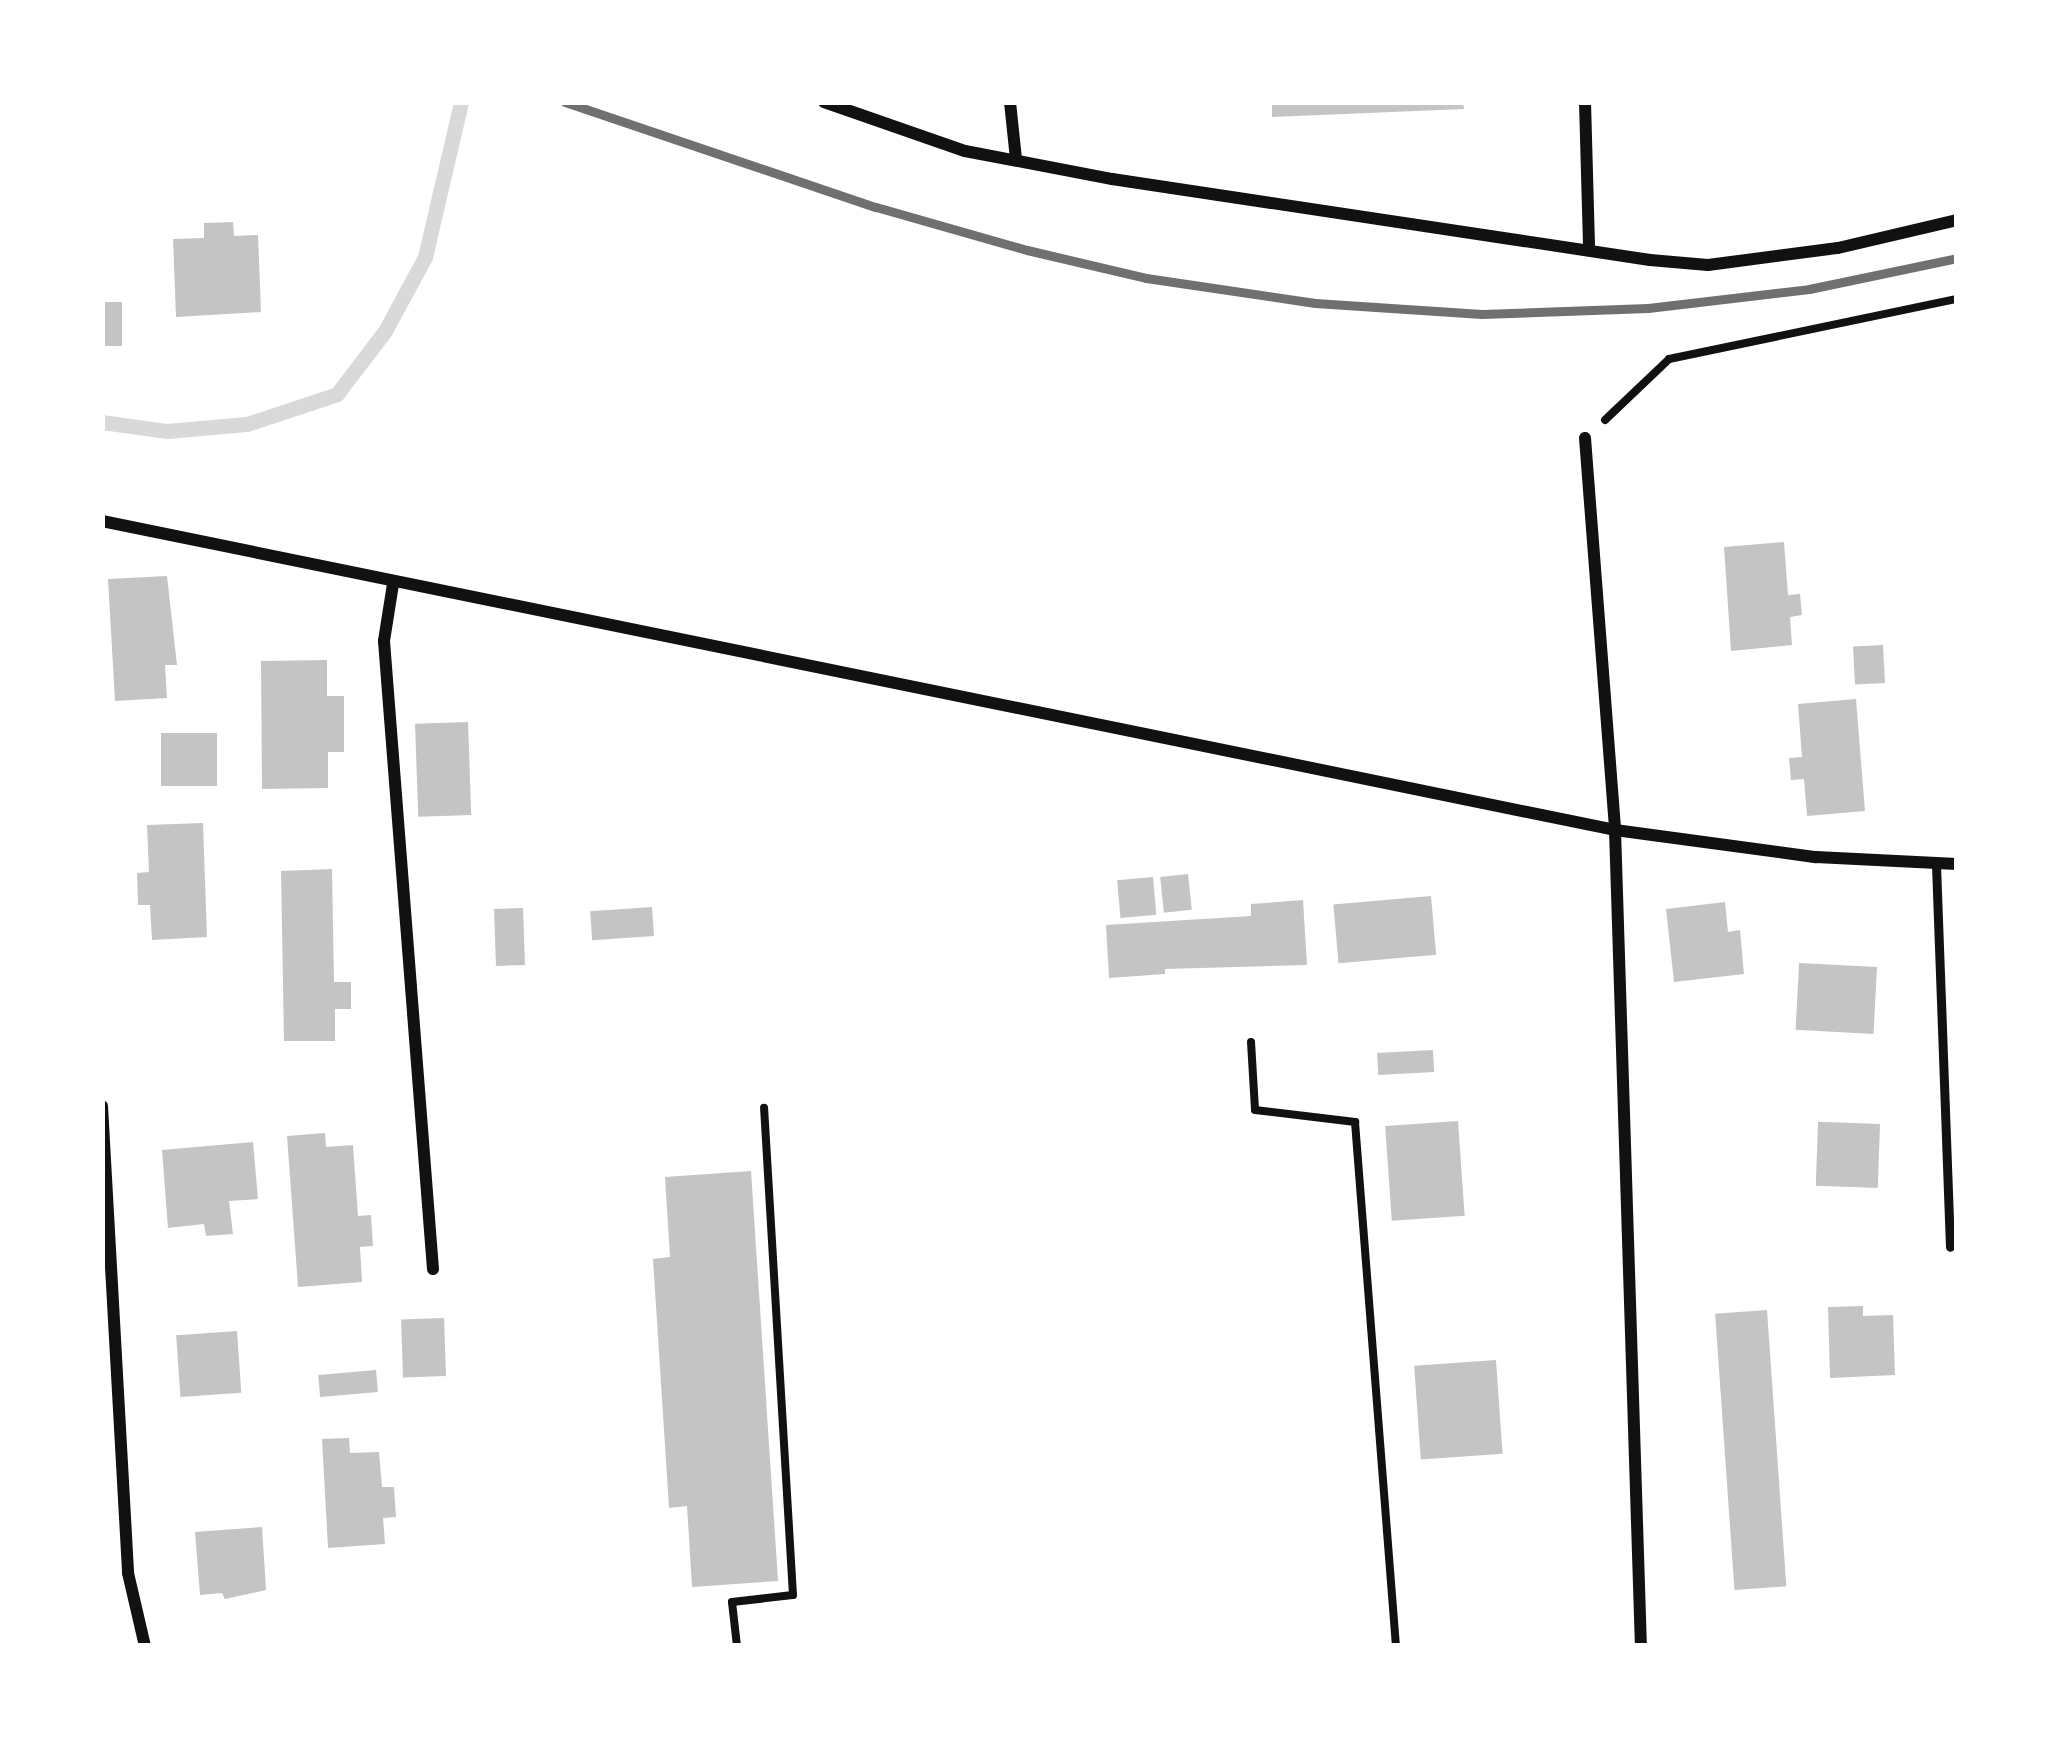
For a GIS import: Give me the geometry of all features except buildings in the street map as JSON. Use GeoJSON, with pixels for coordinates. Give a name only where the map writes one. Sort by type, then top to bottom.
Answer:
{"type":"FeatureCollection","features":[{"type":"Feature","properties":{"kind":"street"},"geometry":{"type":"LineString","coordinates":[[824,102],[964,151],[1112,179],[1708,265],[1838,248],[1957,220]]}},
{"type":"Feature","properties":{"kind":"street"},"geometry":{"type":"LineString","coordinates":[[1010,102],[1016,159]]}},
{"type":"Feature","properties":{"kind":"street"},"geometry":{"type":"LineString","coordinates":[[1585,102],[1589,246]]}},
{"type":"Feature","properties":{"kind":"street"},"geometry":{"type":"LineString","coordinates":[[1585,438],[1615,830],[1641,1646]]}},
{"type":"Feature","properties":{"kind":"street"},"geometry":{"type":"LineString","coordinates":[[102,521],[1615,830],[1816,857],[1957,864]]}},
{"type":"Feature","properties":{"kind":"street"},"geometry":{"type":"LineString","coordinates":[[393,584],[384,641],[433,1269]]}},
{"type":"Feature","properties":{"kind":"street"},"geometry":{"type":"LineString","coordinates":[[102,1106],[128,1574],[145,1646]]}},
{"type":"Feature","properties":{"kind":"lane"},"geometry":{"type":"LineString","coordinates":[[1936,865],[1950,1247]]}},
{"type":"Feature","properties":{"kind":"path"},"geometry":{"type":"LineString","coordinates":[[1585,438],[1669,359],[1957,298]]}},
{"type":"Feature","properties":{"kind":"path"},"geometry":{"type":"LineString","coordinates":[[1251,1042],[1255,1110],[1355,1123],[1396,1646]]}},
{"type":"Feature","properties":{"kind":"path"},"geometry":{"type":"LineString","coordinates":[[737,1646],[732,1602],[793,1595],[764,1108]]}},
{"type":"Feature","properties":{"kind":"waterway"},"geometry":{"type":"LineString","coordinates":[[102,422],[167,431],[247,424],[337,394],[385,331],[425,257],[461,102]]}},
{"type":"Feature","properties":{"kind":"railway"},"geometry":{"type":"LineString","coordinates":[[565,102],[876,207],[1027,250],[1146,278],[1315,303],[1482,314],[1648,308],[1809,289],[1957,258]]}}]}
